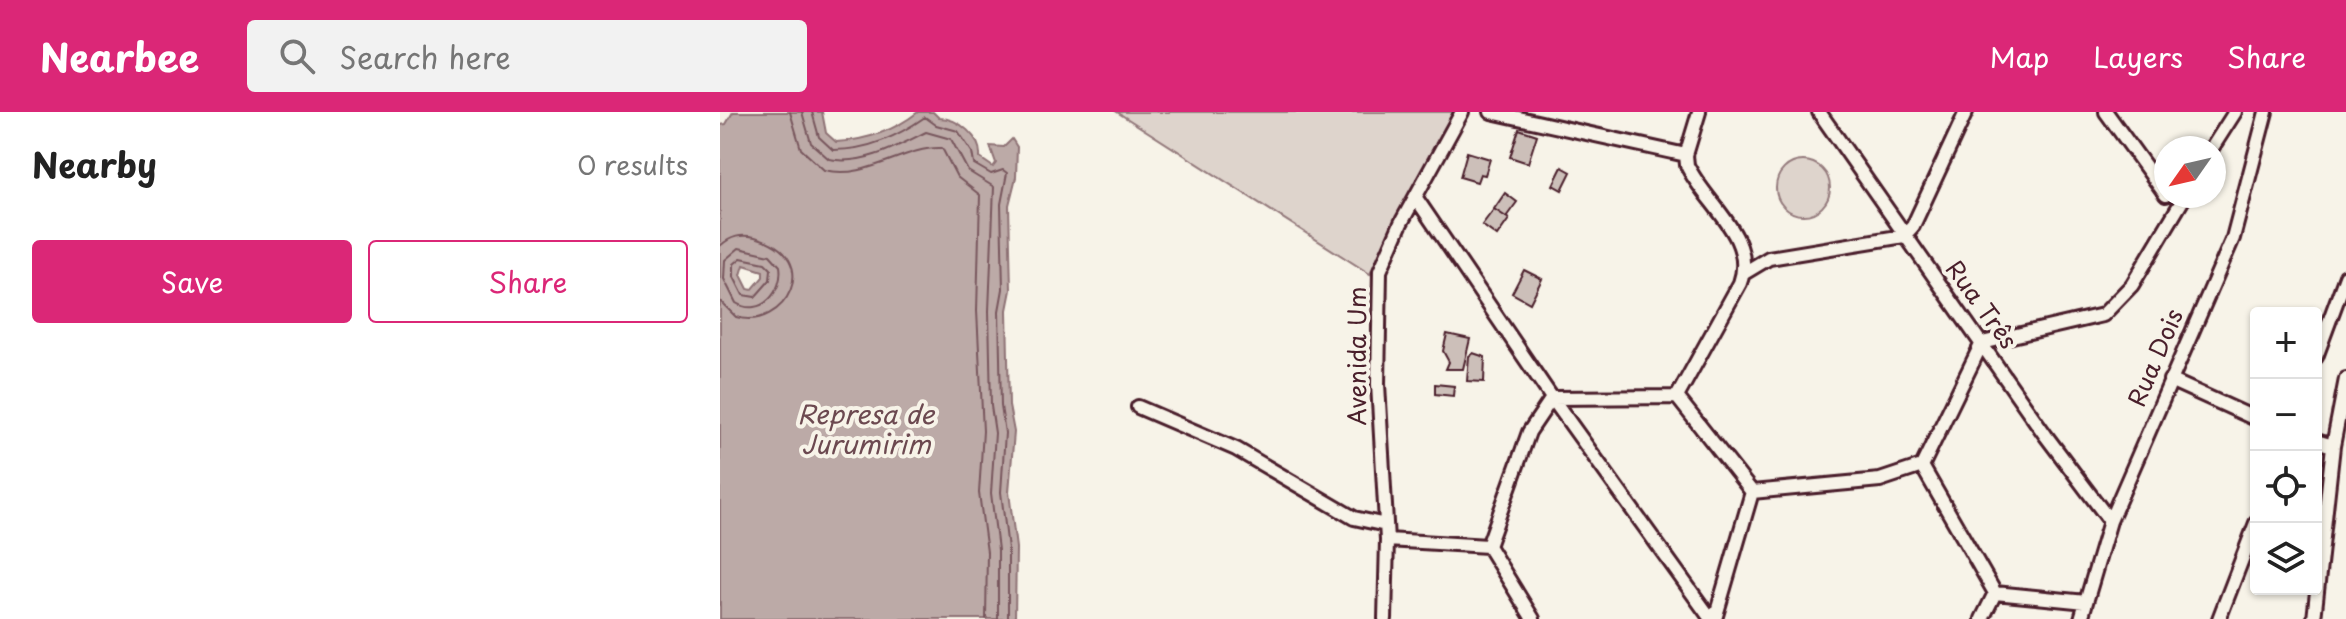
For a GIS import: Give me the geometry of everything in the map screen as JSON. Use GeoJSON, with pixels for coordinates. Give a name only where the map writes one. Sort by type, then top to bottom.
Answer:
{"type":"FeatureCollection","features":[{"type":"Feature","properties":{"kind":"street","name":"Avenida Um"},"geometry":{"type":"LineString","coordinates":[[1385,619],[1387,540],[1378,384],[1380,271],[1462,112]]}},
{"type":"Feature","properties":{"kind":"street"},"geometry":{"type":"LineString","coordinates":[[1491,112],[1686,155]]}},
{"type":"Feature","properties":{"kind":"street"},"geometry":{"type":"LineString","coordinates":[[1699,112],[1686,155],[1691,174],[1741,246],[1744,273]]}},
{"type":"Feature","properties":{"kind":"street","name":"Rua Três"},"geometry":{"type":"LineString","coordinates":[[1819,112],[2083,489],[2110,521]]}},
{"type":"Feature","properties":{"kind":"street"},"geometry":{"type":"LineString","coordinates":[[1677,397],[1744,273],[1769,258],[1904,236],[1913,226],[1966,112]]}},
{"type":"Feature","properties":{"kind":"street"},"geometry":{"type":"LineString","coordinates":[[2106,112],[2154,179]]}},
{"type":"Feature","properties":{"kind":"street"},"geometry":{"type":"LineString","coordinates":[[2220,136],[2235,112]]}},
{"type":"Feature","properties":{"kind":"street","name":"Rua Dois"},"geometry":{"type":"LineString","coordinates":[[2081,619],[2110,521],[2233,238],[2266,112]]}},
{"type":"Feature","properties":{"kind":"street"},"geometry":{"type":"LineString","coordinates":[[1416,198],[1552,398],[1713,619]]}},
{"type":"Feature","properties":{"kind":"street"},"geometry":{"type":"LineString","coordinates":[[1752,492],[1880,480],[1922,466],[1982,343],[2103,315],[2132,285],[2177,210]]}},
{"type":"Feature","properties":{"kind":"street"},"geometry":{"type":"LineString","coordinates":[[1741,246],[1769,258]]}},
{"type":"Feature","properties":{"kind":"street"},"geometry":{"type":"LineString","coordinates":[[2322,341],[2346,276]]}},
{"type":"Feature","properties":{"kind":"street"},"geometry":{"type":"LineString","coordinates":[[2314,619],[2333,446],[2346,379]]}},
{"type":"Feature","properties":{"kind":"street"},"geometry":{"type":"LineString","coordinates":[[2170,380],[2250,416]]}},
{"type":"Feature","properties":{"kind":"street"},"geometry":{"type":"LineString","coordinates":[[1552,398],[1677,397]]}},
{"type":"Feature","properties":{"kind":"street"},"geometry":{"type":"LineString","coordinates":[[1677,397],[1752,492]]}},
{"type":"Feature","properties":{"kind":"street"},"geometry":{"type":"LineString","coordinates":[[1488,546],[1529,432],[1552,398]]}},
{"type":"Feature","properties":{"kind":"street"},"geometry":{"type":"LineString","coordinates":[[1138,407],[1236,449],[1354,518],[1386,525]]}},
{"type":"Feature","properties":{"kind":"street"},"geometry":{"type":"LineString","coordinates":[[2322,443],[2333,446]]}},
{"type":"Feature","properties":{"kind":"street"},"geometry":{"type":"LineString","coordinates":[[1922,466],[1995,593]]}},
{"type":"Feature","properties":{"kind":"street"},"geometry":{"type":"LineString","coordinates":[[1713,619],[1752,492]]}},
{"type":"Feature","properties":{"kind":"street"},"geometry":{"type":"LineString","coordinates":[[2219,619],[2250,539]]}},
{"type":"Feature","properties":{"kind":"street"},"geometry":{"type":"LineString","coordinates":[[1387,540],[1488,546]]}},
{"type":"Feature","properties":{"kind":"street"},"geometry":{"type":"LineString","coordinates":[[1488,546],[1533,619]]}},
{"type":"Feature","properties":{"kind":"street"},"geometry":{"type":"LineString","coordinates":[[1995,593],[2086,602]]}},
{"type":"Feature","properties":{"kind":"street"},"geometry":{"type":"LineString","coordinates":[[1982,619],[1995,593]]}},
{"type":"Feature","properties":{"kind":"shaded area"},"geometry":{"type":"Polygon","coordinates":[[[1117,112],[1454,112],[1370,274],[1117,112]]]}},
{"type":"Feature","properties":{"kind":"shaded area"},"geometry":{"type":"Polygon","coordinates":[[[1803,161],[1822,169],[1830,188],[1822,207],[1803,215],[1784,207],[1776,188],[1784,169],[1803,161]]]}},
{"type":"Feature","properties":{"kind":"water","name":"Represa de Jurumirim"},"geometry":{"type":"Polygon","coordinates":[[[733,112],[822,112],[826,133],[836,142],[869,137],[890,129],[918,112],[933,112],[939,118],[954,121],[967,130],[977,143],[980,158],[993,167],[996,163],[990,146],[1004,147],[1012,139],[1017,147],[1016,177],[1009,205],[1011,290],[1007,310],[1009,406],[1014,432],[1009,492],[1016,548],[1015,619],[720,619],[720,125],[726,124],[733,112]],[[744,265],[741,275],[748,289],[752,290],[763,277],[763,271],[744,265]]]}},
{"type":"Feature","properties":{"kind":"building"},"geometry":{"type":"Polygon","coordinates":[[[1519,129],[1537,135],[1528,163],[1510,157],[1519,129]]]}},
{"type":"Feature","properties":{"kind":"building"},"geometry":{"type":"Polygon","coordinates":[[[1467,152],[1490,159],[1485,175],[1480,174],[1477,182],[1460,177],[1467,152]]]}},
{"type":"Feature","properties":{"kind":"building"},"geometry":{"type":"Polygon","coordinates":[[[1562,167],[1571,172],[1562,190],[1553,185],[1562,167]]]}},
{"type":"Feature","properties":{"kind":"building"},"geometry":{"type":"Polygon","coordinates":[[[1505,193],[1517,202],[1506,217],[1494,209],[1505,193]]]}},
{"type":"Feature","properties":{"kind":"building"},"geometry":{"type":"Polygon","coordinates":[[[1494,209],[1509,219],[1497,236],[1482,225],[1494,209]]]}},
{"type":"Feature","properties":{"kind":"building"},"geometry":{"type":"Polygon","coordinates":[[[1524,270],[1542,279],[1530,303],[1512,293],[1524,270]]]}},
{"type":"Feature","properties":{"kind":"building"},"geometry":{"type":"Polygon","coordinates":[[[1447,334],[1470,339],[1463,369],[1446,369],[1449,362],[1443,351],[1447,334]]]}},
{"type":"Feature","properties":{"kind":"building"},"geometry":{"type":"Polygon","coordinates":[[[1473,353],[1485,357],[1484,382],[1467,381],[1469,356],[1473,353]]]}},
{"type":"Feature","properties":{"kind":"building"},"geometry":{"type":"Polygon","coordinates":[[[1435,384],[1454,386],[1453,396],[1435,394],[1435,384]]]}}]}
